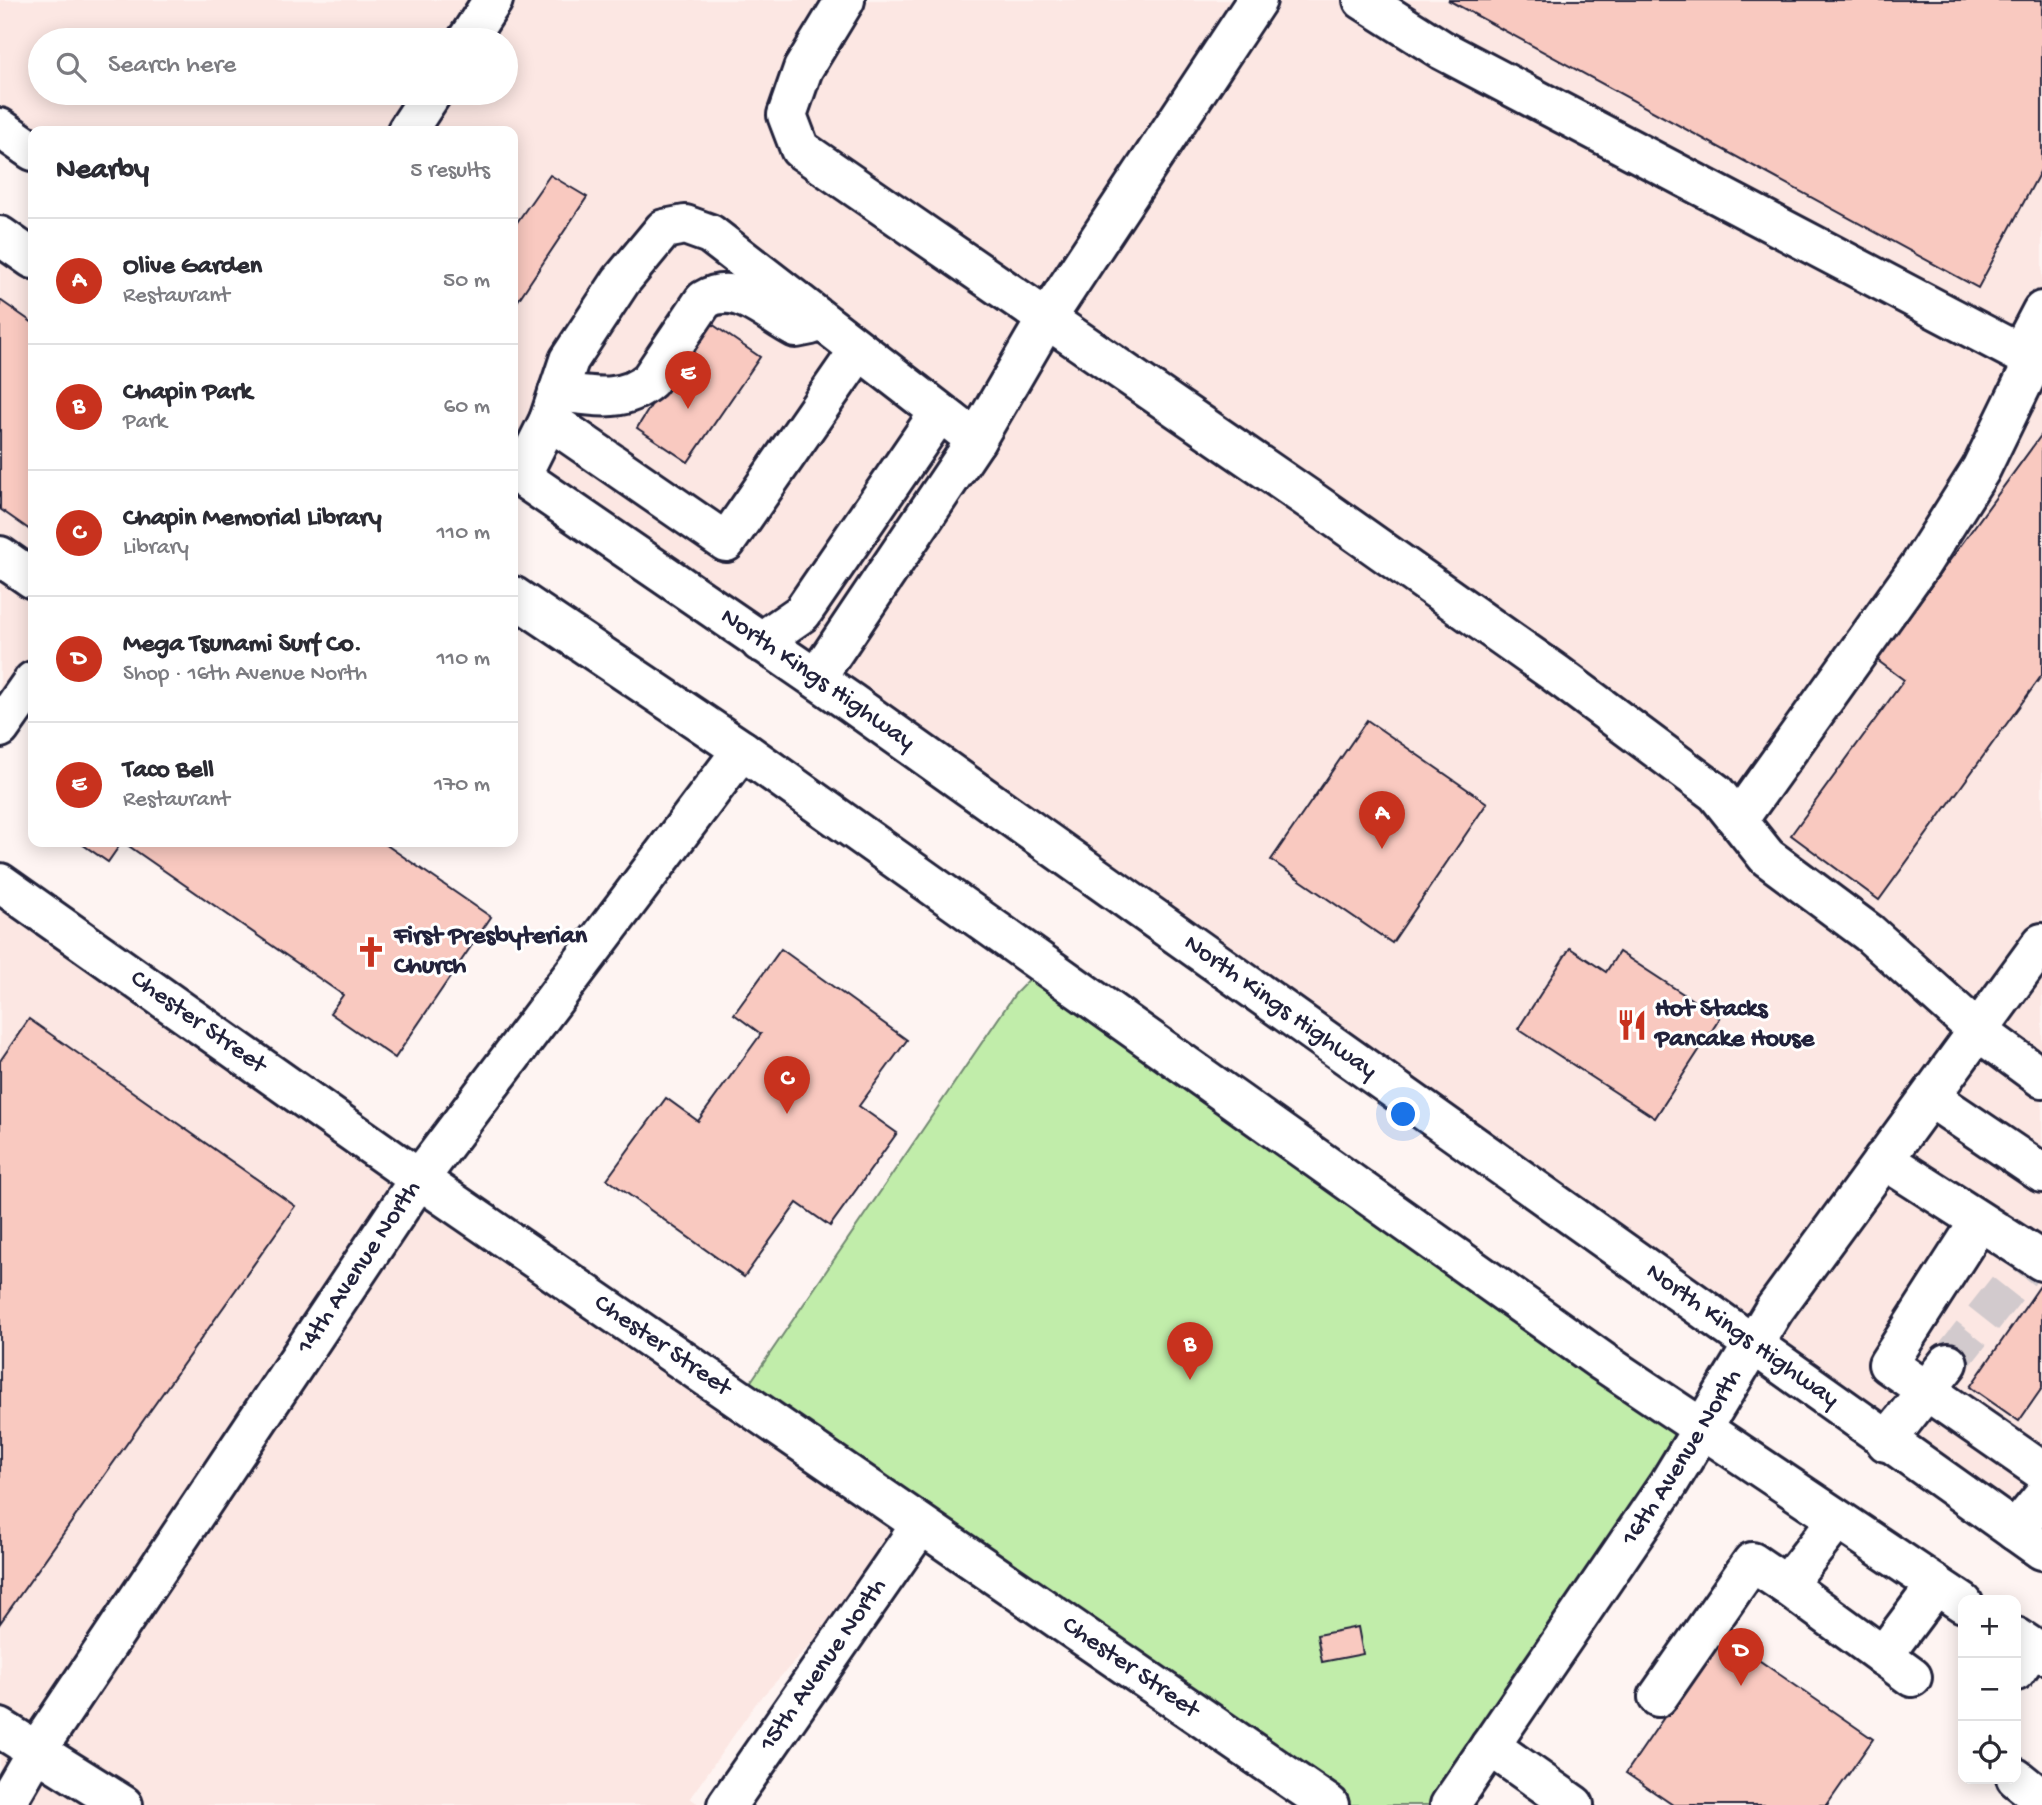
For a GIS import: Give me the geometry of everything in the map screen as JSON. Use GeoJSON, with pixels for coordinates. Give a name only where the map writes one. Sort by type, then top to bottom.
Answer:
{"type":"FeatureCollection","features":[{"type":"Feature","properties":{"kind":"street"},"geometry":{"type":"LineString","coordinates":[[475,28],[493,0]]}},
{"type":"Feature","properties":{"kind":"street"},"geometry":{"type":"LineString","coordinates":[[845,0],[803,69],[787,115],[800,149],[1555,673],[1716,793],[1767,857],[1868,933],[1978,1031],[2042,1078]]}},
{"type":"Feature","properties":{"kind":"street"},"geometry":{"type":"LineString","coordinates":[[816,678],[976,440],[1047,318],[1257,0]]}},
{"type":"Feature","properties":{"kind":"street"},"geometry":{"type":"LineString","coordinates":[[1363,0],[1442,50],[2032,359]]}},
{"type":"Feature","properties":{"kind":"street"},"geometry":{"type":"LineString","coordinates":[[410,126],[424,105]]}},
{"type":"Feature","properties":{"kind":"street"},"geometry":{"type":"LineString","coordinates":[[0,128],[28,148]]}},
{"type":"Feature","properties":{"kind":"street"},"geometry":{"type":"LineString","coordinates":[[518,472],[554,406],[569,359],[621,281],[664,229],[685,225],[710,234],[976,440]]}},
{"type":"Feature","properties":{"kind":"street"},"geometry":{"type":"LineString","coordinates":[[0,236],[28,256]]}},
{"type":"Feature","properties":{"kind":"street"},"geometry":{"type":"LineString","coordinates":[[554,406],[609,397],[641,388],[704,300],[717,293],[737,293],[796,328],[824,323]]}},
{"type":"Feature","properties":{"kind":"street"},"geometry":{"type":"LineString","coordinates":[[1738,820],[1921,565],[1981,470],[2032,359],[2042,311]]}},
{"type":"Feature","properties":{"kind":"street"},"geometry":{"type":"LineString","coordinates":[[554,406],[726,542],[859,350]]}},
{"type":"Feature","properties":{"kind":"street"},"geometry":{"type":"LineString","coordinates":[[760,642],[802,613],[939,413]]}},
{"type":"Feature","properties":{"kind":"street","name":"North Kings Highway"},"geometry":{"type":"LineString","coordinates":[[518,475],[816,678],[1886,1442],[2029,1540]]}},
{"type":"Feature","properties":{"kind":"street"},"geometry":{"type":"LineString","coordinates":[[0,556],[28,576]]}},
{"type":"Feature","properties":{"kind":"street"},"geometry":{"type":"LineString","coordinates":[[518,599],[743,750],[1320,1164],[1703,1430],[1950,1594],[1897,1666],[1752,1562],[1658,1697]]}},
{"type":"Feature","properties":{"kind":"street"},"geometry":{"type":"LineString","coordinates":[[1,726],[28,688]]}},
{"type":"Feature","properties":{"kind":"street","name":"14th Avenue North"},"geometry":{"type":"LineString","coordinates":[[5,1805],[37,1750],[419,1179],[743,750]]}},
{"type":"Feature","properties":{"kind":"street","name":"Chester Street"},"geometry":{"type":"LineString","coordinates":[[0,883],[419,1179],[1329,1805]]}},
{"type":"Feature","properties":{"kind":"street","name":"16th Avenue North"},"geometry":{"type":"LineString","coordinates":[[1450,1805],[1703,1430],[1774,1310],[2042,943]]}},
{"type":"Feature","properties":{"kind":"street"},"geometry":{"type":"LineString","coordinates":[[1931,1098],[2042,1173]]}},
{"type":"Feature","properties":{"kind":"street"},"geometry":{"type":"LineString","coordinates":[[1883,1159],[2035,1257]]}},
{"type":"Feature","properties":{"kind":"street"},"geometry":{"type":"LineString","coordinates":[[1979,1222],[1888,1364],[1936,1378],[2037,1457]]}},
{"type":"Feature","properties":{"kind":"street"},"geometry":{"type":"LineString","coordinates":[[1886,1442],[1936,1378]]}},
{"type":"Feature","properties":{"kind":"street"},"geometry":{"type":"LineString","coordinates":[[2029,1540],[2042,1498]]}},
{"type":"Feature","properties":{"kind":"street"},"geometry":{"type":"LineString","coordinates":[[1786,1585],[1837,1520]]}},
{"type":"Feature","properties":{"kind":"street","name":"15th Avenue North"},"geometry":{"type":"LineString","coordinates":[[727,1805],[920,1525]]}},
{"type":"Feature","properties":{"kind":"street"},"geometry":{"type":"LineString","coordinates":[[0,1728],[122,1805]]}},
{"type":"Feature","properties":{"kind":"street"},"geometry":{"type":"LineString","coordinates":[[1490,1746],[1574,1805]]}},
{"type":"Feature","properties":{"kind":"street"},"geometry":{"type":"LineString","coordinates":[[2021,1782],[2042,1799]]}},
{"type":"Feature","properties":{"kind":"shaded area"},"geometry":{"type":"Polygon","coordinates":[[[0,0],[2042,0],[2042,1549],[518,478],[518,126],[28,126],[28,130],[0,127],[0,0]]]}},
{"type":"Feature","properties":{"kind":"shaded area"},"geometry":{"type":"Polygon","coordinates":[[[0,236],[28,256],[28,688],[0,728],[0,236]]]}},
{"type":"Feature","properties":{"kind":"shaded area"},"geometry":{"type":"Polygon","coordinates":[[[0,882],[920,1526],[757,1702],[690,1798],[700,1805],[0,1805],[0,882]]]}},
{"type":"Feature","properties":{"kind":"green space"},"geometry":{"type":"Polygon","coordinates":[[[1043,965],[1703,1430],[1450,1805],[1329,1805],[739,1399],[1015,994],[1043,965]]]}},
{"type":"Feature","properties":{"kind":"building"},"geometry":{"type":"Polygon","coordinates":[[[1448,0],[2042,0],[2042,168],[1978,288],[1448,0]]]}},
{"type":"Feature","properties":{"kind":"building"},"geometry":{"type":"Polygon","coordinates":[[[550,175],[587,197],[518,300],[518,221],[550,175]]]}},
{"type":"Feature","properties":{"kind":"building"},"geometry":{"type":"Polygon","coordinates":[[[0,300],[28,320],[28,529],[0,509],[0,300]]]}},
{"type":"Feature","properties":{"kind":"building"},"geometry":{"type":"Polygon","coordinates":[[[712,324],[760,357],[688,462],[637,428],[677,364],[682,368],[697,345],[692,341],[702,327],[707,331],[712,324]]]}},
{"type":"Feature","properties":{"kind":"building"},"geometry":{"type":"Polygon","coordinates":[[[2042,434],[2042,675],[1879,900],[1791,835],[1904,680],[1877,660],[2042,434]]]}},
{"type":"Feature","properties":{"kind":"building"},"geometry":{"type":"Polygon","coordinates":[[[1367,720],[1487,803],[1392,943],[1271,860],[1367,720]]]}},
{"type":"Feature","properties":{"kind":"building"},"geometry":{"type":"Polygon","coordinates":[[[86,847],[118,847],[108,862],[86,847]]]}},
{"type":"Feature","properties":{"kind":"building"},"geometry":{"type":"Polygon","coordinates":[[[130,847],[389,847],[491,917],[395,1058],[330,1013],[343,995],[130,847]]]}},
{"type":"Feature","properties":{"kind":"building"},"geometry":{"type":"Polygon","coordinates":[[[1570,948],[1606,972],[1619,952],[1720,1018],[1655,1118],[1518,1029],[1570,948]]]}},
{"type":"Feature","properties":{"kind":"building"},"geometry":{"type":"Polygon","coordinates":[[[781,949],[907,1040],[859,1106],[897,1133],[830,1226],[797,1203],[744,1277],[607,1179],[666,1098],[698,1121],[761,1034],[734,1014],[781,949]]]}},
{"type":"Feature","properties":{"kind":"building"},"geometry":{"type":"Polygon","coordinates":[[[29,1019],[295,1206],[0,1623],[0,1061],[29,1019]]]}},
{"type":"Feature","properties":{"kind":"building"},"geometry":{"type":"Polygon","coordinates":[[[2042,1283],[2042,1388],[2019,1421],[1970,1387],[2042,1283]]]}},
{"type":"Feature","properties":{"kind":"building"},"geometry":{"type":"Polygon","coordinates":[[[1358,1627],[1363,1654],[1322,1662],[1317,1635],[1358,1627]]]}},
{"type":"Feature","properties":{"kind":"building"},"geometry":{"type":"Polygon","coordinates":[[[1721,1634],[1873,1739],[1827,1805],[1673,1805],[1626,1773],[1721,1634]]]}},
{"type":"Feature","properties":{"kind":"tunnel"},"geometry":{"type":"LineString","coordinates":[[1948,1363],[2023,1268]]}},
{"type":"Feature","properties":{"kind":"place","name":"Taco Bell"},"geometry":{"type":"Point","coordinates":[688,409]}},
{"type":"Feature","properties":{"kind":"place","name":"Olive Garden"},"geometry":{"type":"Point","coordinates":[1382,849]}},
{"type":"Feature","properties":{"kind":"place","name":"First Presbyterian Church"},"geometry":{"type":"Point","coordinates":[371,952]}},
{"type":"Feature","properties":{"kind":"place","name":"Hot Stacks Pancake House"},"geometry":{"type":"Point","coordinates":[1632,1025]}},
{"type":"Feature","properties":{"kind":"place","name":"Chapin Memorial Library"},"geometry":{"type":"Point","coordinates":[787,1114]}},
{"type":"Feature","properties":{"kind":"place","name":"Chapin Park"},"geometry":{"type":"Point","coordinates":[1190,1380]}},
{"type":"Feature","properties":{"kind":"place","name":"Mega Tsunami Surf Co."},"geometry":{"type":"Point","coordinates":[1741,1686]}}]}
